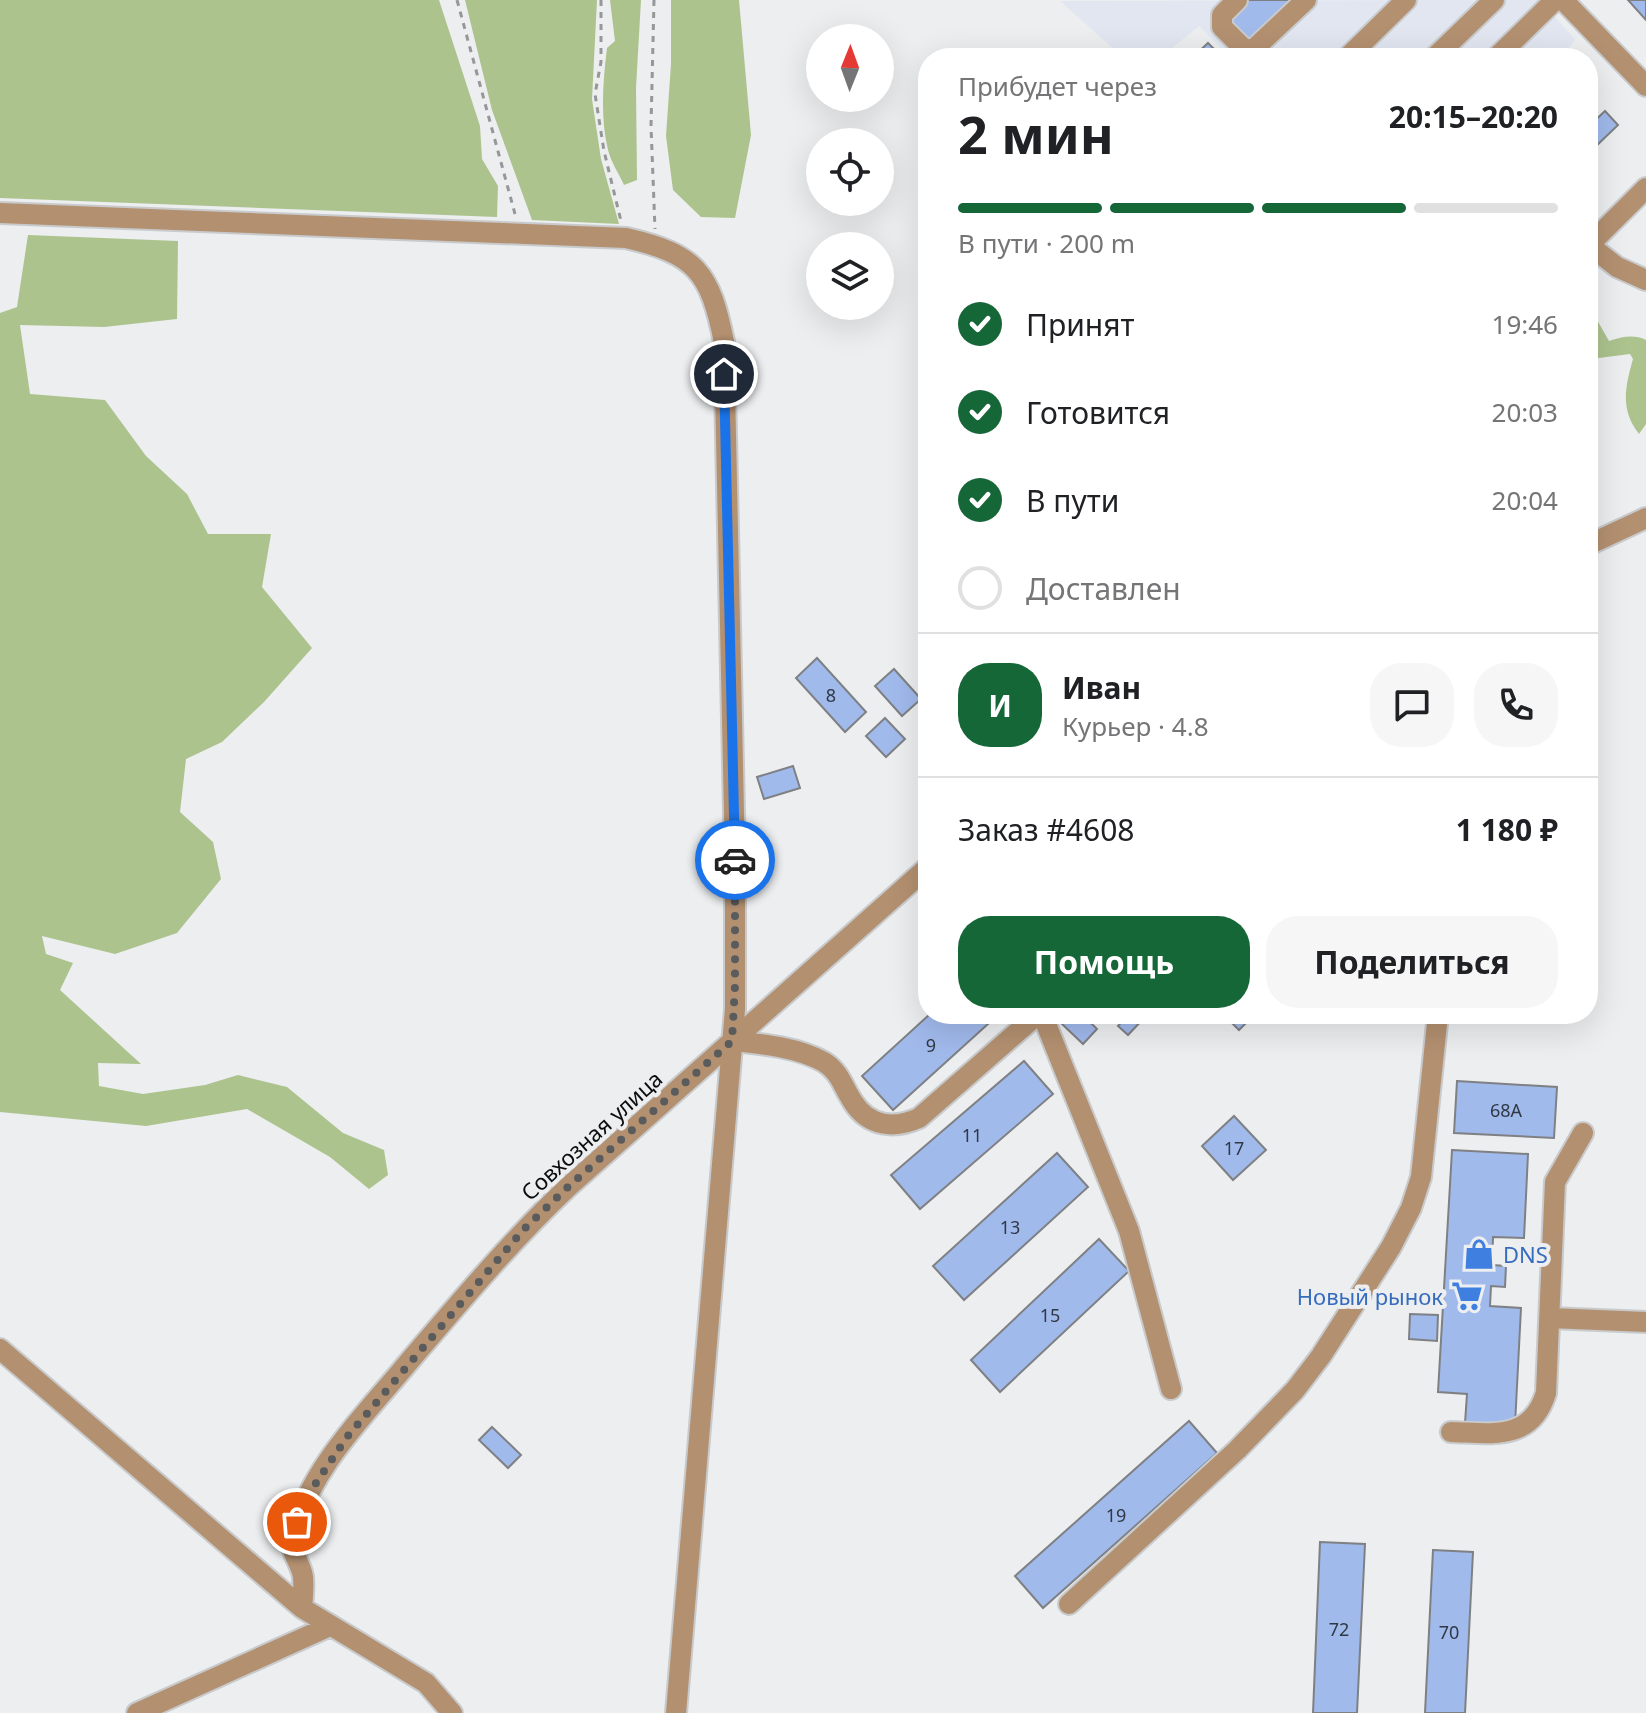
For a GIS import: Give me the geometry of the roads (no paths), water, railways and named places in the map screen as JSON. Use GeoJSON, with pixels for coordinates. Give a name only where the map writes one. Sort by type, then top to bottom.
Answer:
{"type":"FeatureCollection","features":[{"type":"Feature","properties":{"kind":"street"},"geometry":{"type":"LineString","coordinates":[[1237,0],[1222,15],[1222,27],[1243,48]]}},
{"type":"Feature","properties":{"kind":"street"},"geometry":{"type":"LineString","coordinates":[[1255,48],[1306,0]]}},
{"type":"Feature","properties":{"kind":"street"},"geometry":{"type":"LineString","coordinates":[[1357,48],[1406,0]]}},
{"type":"Feature","properties":{"kind":"street"},"geometry":{"type":"LineString","coordinates":[[1444,48],[1494,0]]}},
{"type":"Feature","properties":{"kind":"street"},"geometry":{"type":"LineString","coordinates":[[1506,48],[1555,0]]}},
{"type":"Feature","properties":{"kind":"street"},"geometry":{"type":"LineString","coordinates":[[1563,0],[1646,86]]}},
{"type":"Feature","properties":{"kind":"street"},"geometry":{"type":"LineString","coordinates":[[1598,236],[1646,188]]}},
{"type":"Feature","properties":{"kind":"street"},"geometry":{"type":"LineString","coordinates":[[0,213],[626,238],[656,245],[685,258],[706,280],[717,304],[724,342],[736,921],[732,1041],[676,1713]]}},
{"type":"Feature","properties":{"kind":"street"},"geometry":{"type":"LineString","coordinates":[[1598,253],[1617,267],[1646,280]]}},
{"type":"Feature","properties":{"kind":"street"},"geometry":{"type":"LineString","coordinates":[[1598,540],[1646,518]]}},
{"type":"Feature","properties":{"kind":"street","name":"Совхозная улица"},"geometry":{"type":"LineString","coordinates":[[302,1608],[302,1572],[293,1554],[292,1539],[312,1489],[347,1437],[524,1229],[918,876]]}},
{"type":"Feature","properties":{"kind":"street"},"geometry":{"type":"LineString","coordinates":[[732,1041],[761,1043],[822,1061],[840,1077],[854,1104],[865,1116],[880,1124],[896,1126],[919,1118],[1028,1024]]}},
{"type":"Feature","properties":{"kind":"street"},"geometry":{"type":"LineString","coordinates":[[1044,1024],[1129,1231],[1171,1389]]}},
{"type":"Feature","properties":{"kind":"street"},"geometry":{"type":"LineString","coordinates":[[1069,1604],[1237,1450],[1295,1390],[1321,1356],[1391,1247],[1411,1208],[1421,1177],[1437,1024]]}},
{"type":"Feature","properties":{"kind":"street"},"geometry":{"type":"LineString","coordinates":[[1451,1432],[1517,1431],[1538,1409],[1546,1393],[1555,1182],[1583,1133]]}},
{"type":"Feature","properties":{"kind":"street"},"geometry":{"type":"LineString","coordinates":[[1550,1318],[1646,1322]]}},
{"type":"Feature","properties":{"kind":"street"},"geometry":{"type":"LineString","coordinates":[[0,1349],[302,1608],[426,1683],[452,1713]]}},
{"type":"Feature","properties":{"kind":"street"},"geometry":{"type":"LineString","coordinates":[[137,1713],[330,1626]]}},
{"type":"Feature","properties":{"kind":"place","name":"DNS"},"geometry":{"type":"Point","coordinates":[1479,1254]}},
{"type":"Feature","properties":{"kind":"place","name":"Новый рынок"},"geometry":{"type":"Point","coordinates":[1467,1296]}}]}
